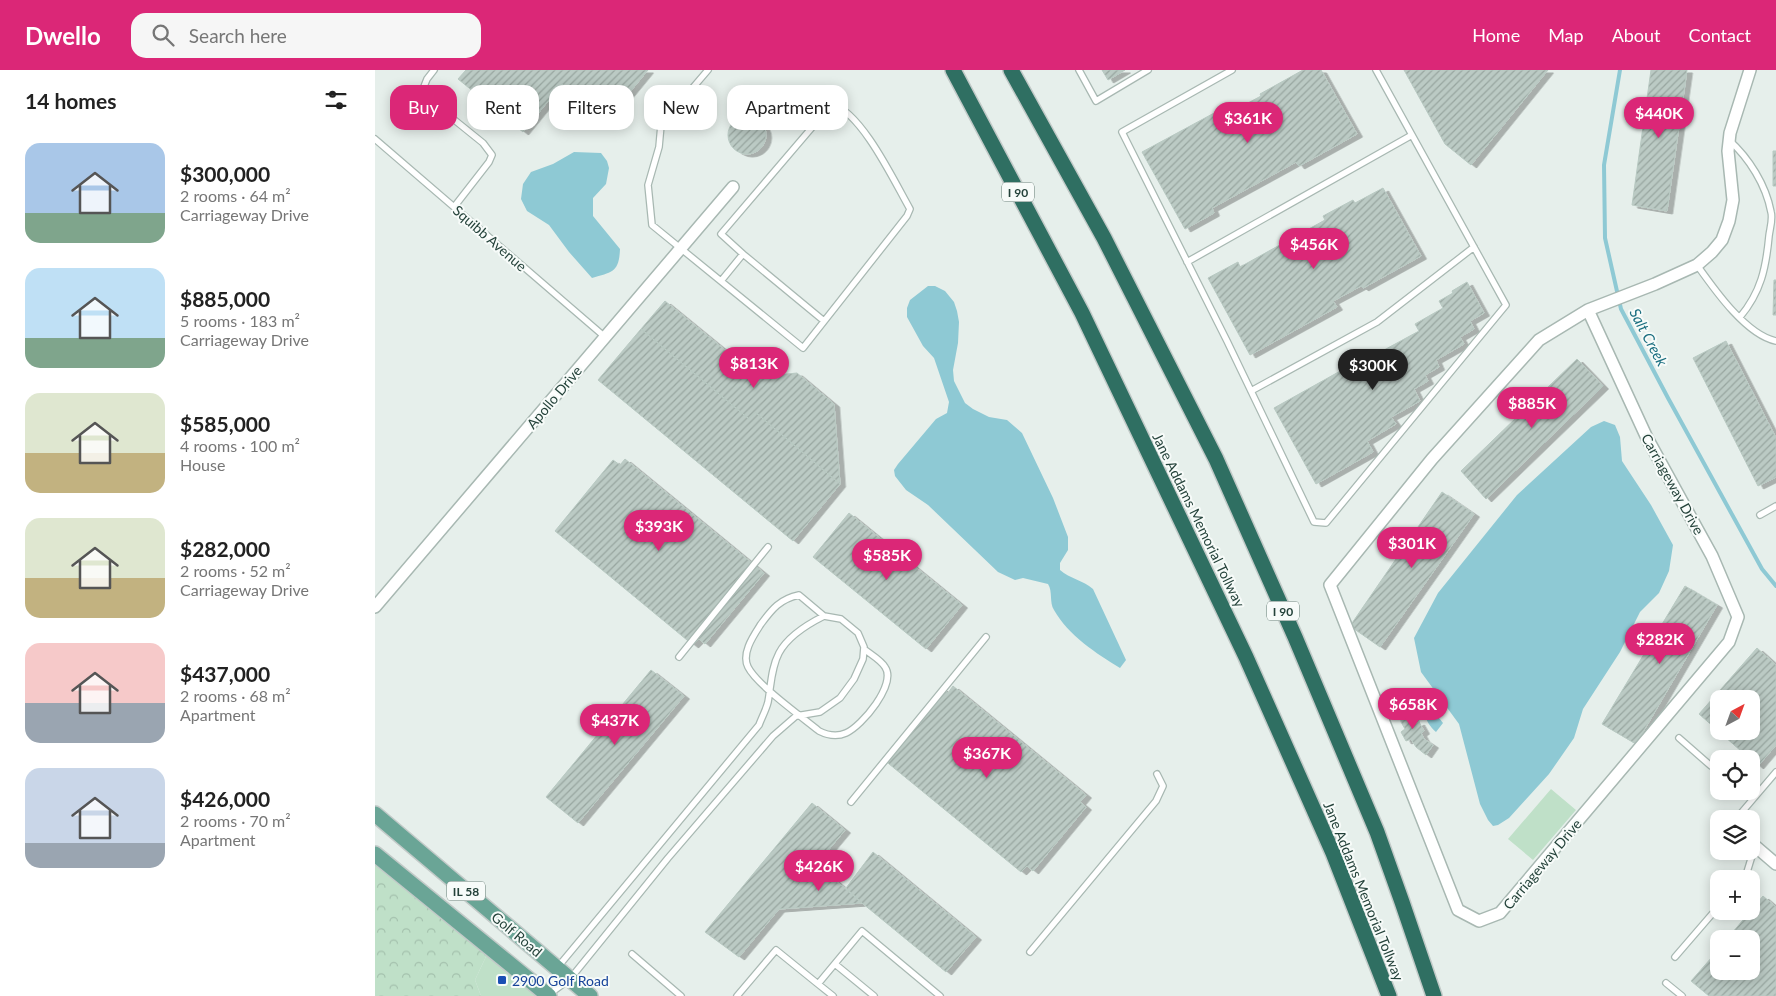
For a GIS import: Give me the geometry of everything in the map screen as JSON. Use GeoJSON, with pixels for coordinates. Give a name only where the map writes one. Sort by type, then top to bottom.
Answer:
{"type":"FeatureCollection","features":[{"type":"Feature","properties":{"kind":"highway","name":"Jane Addams Memorial Tollway"},"geometry":{"type":"LineString","coordinates":[[953,70],[1082,314],[1246,657],[1333,853],[1389,996]]}},
{"type":"Feature","properties":{"kind":"highway","name":"Jane Addams Memorial Tollway"},"geometry":{"type":"LineString","coordinates":[[1011,70],[1104,238],[1216,459],[1295,637],[1377,832],[1434,996]]}},
{"type":"Feature","properties":{"kind":"main road","name":"Golf Road"},"geometry":{"type":"LineString","coordinates":[[375,814],[590,996]]}},
{"type":"Feature","properties":{"kind":"main road","name":"Golf Road"},"geometry":{"type":"LineString","coordinates":[[375,854],[549,996]]}},
{"type":"Feature","properties":{"kind":"street","name":"Carriageway Drive"},"geometry":{"type":"LineString","coordinates":[[1587,310],[1647,438],[1712,556],[1738,617],[1729,642],[1500,913],[1479,921],[1458,910],[1330,585],[1432,459],[1539,340],[1587,310],[1655,284],[1697,265],[1722,240],[1729,221],[1733,200],[1728,151],[1730,133],[1750,70]]}},
{"type":"Feature","properties":{"kind":"street","name":"Apollo Drive"},"geometry":{"type":"LineString","coordinates":[[375,607],[733,187]]}},
{"type":"Feature","properties":{"kind":"street"},"geometry":{"type":"LineString","coordinates":[[1760,851],[1776,864]]}},
{"type":"Feature","properties":{"kind":"lane"},"geometry":{"type":"LineString","coordinates":[[434,70],[427,78],[423,89],[426,97],[483,143],[491,155],[489,162],[454,207]]}},
{"type":"Feature","properties":{"kind":"lane"},"geometry":{"type":"LineString","coordinates":[[708,70],[661,126],[659,147],[647,185],[652,225],[803,348],[907,216],[910,208],[866,133],[839,106],[832,104],[721,234],[824,321]]}},
{"type":"Feature","properties":{"kind":"lane"},"geometry":{"type":"LineString","coordinates":[[1079,70],[1096,101],[1148,70]]}},
{"type":"Feature","properties":{"kind":"lane"},"geometry":{"type":"LineString","coordinates":[[1233,70],[1122,132],[1314,522],[1326,523],[1506,305],[1376,70]]}},
{"type":"Feature","properties":{"kind":"lane"},"geometry":{"type":"LineString","coordinates":[[1187,262],[1412,135]]}},
{"type":"Feature","properties":{"kind":"lane","name":"Squibb Avenue"},"geometry":{"type":"LineString","coordinates":[[375,139],[605,337]]}},
{"type":"Feature","properties":{"kind":"lane"},"geometry":{"type":"LineString","coordinates":[[1729,140],[1741,151],[1761,183],[1772,214],[1767,257],[1758,292],[1740,318]]}},
{"type":"Feature","properties":{"kind":"lane"},"geometry":{"type":"LineString","coordinates":[[1251,392],[1377,322],[1474,247]]}},
{"type":"Feature","properties":{"kind":"lane"},"geometry":{"type":"LineString","coordinates":[[721,281],[743,254]]}},
{"type":"Feature","properties":{"kind":"lane"},"geometry":{"type":"LineString","coordinates":[[1697,265],[1729,309],[1769,340],[1776,341]]}},
{"type":"Feature","properties":{"kind":"lane"},"geometry":{"type":"LineString","coordinates":[[1760,515],[1776,506]]}},
{"type":"Feature","properties":{"kind":"lane"},"geometry":{"type":"LineString","coordinates":[[679,657],[768,547]]}},
{"type":"Feature","properties":{"kind":"lane"},"geometry":{"type":"LineString","coordinates":[[549,996],[570,979],[668,858],[773,736],[796,716],[799,715],[820,712],[840,698],[854,679],[863,660],[864,650],[858,633],[841,619],[824,616],[799,595],[786,598],[769,613],[753,636],[747,654],[747,666],[769,690],[799,715],[819,731],[828,735],[845,734],[859,723],[882,695],[889,676],[885,666],[864,650]]}},
{"type":"Feature","properties":{"kind":"lane"},"geometry":{"type":"LineString","coordinates":[[557,968],[759,725],[767,703],[780,653],[794,636],[824,616]]}},
{"type":"Feature","properties":{"kind":"lane"},"geometry":{"type":"LineString","coordinates":[[851,802],[986,637]]}},
{"type":"Feature","properties":{"kind":"lane"},"geometry":{"type":"LineString","coordinates":[[1679,738],[1710,765]]}},
{"type":"Feature","properties":{"kind":"lane"},"geometry":{"type":"LineString","coordinates":[[1760,790],[1776,772]]}},
{"type":"Feature","properties":{"kind":"lane"},"geometry":{"type":"LineString","coordinates":[[1030,952],[1156,801],[1163,786],[1157,774]]}},
{"type":"Feature","properties":{"kind":"lane"},"geometry":{"type":"LineString","coordinates":[[1743,810],[1752,800]]}},
{"type":"Feature","properties":{"kind":"lane"},"geometry":{"type":"LineString","coordinates":[[1675,956],[1710,916]]}},
{"type":"Feature","properties":{"kind":"lane"},"geometry":{"type":"LineString","coordinates":[[818,984],[862,931],[940,996]]}},
{"type":"Feature","properties":{"kind":"lane"},"geometry":{"type":"LineString","coordinates":[[737,996],[776,950],[833,996]]}},
{"type":"Feature","properties":{"kind":"lane"},"geometry":{"type":"LineString","coordinates":[[631,954],[681,996]]}},
{"type":"Feature","properties":{"kind":"lane"},"geometry":{"type":"LineString","coordinates":[[835,964],[874,996]]}},
{"type":"Feature","properties":{"kind":"lane"},"geometry":{"type":"LineString","coordinates":[[1666,983],[1682,996]]}},
{"type":"Feature","properties":{"kind":"green space"},"geometry":{"type":"Polygon","coordinates":[[[1551,789],[1576,810],[1533,860],[1508,839],[1551,789]]]}},
{"type":"Feature","properties":{"kind":"green space"},"geometry":{"type":"Polygon","coordinates":[[[375,855],[490,948],[475,980],[481,996],[375,996],[375,855]]]}},
{"type":"Feature","properties":{"kind":"green space"},"geometry":{"type":"Polygon","coordinates":[[[490,948],[548,996],[481,996],[475,980],[490,948]]]}},
{"type":"Feature","properties":{"kind":"water"},"geometry":{"type":"Polygon","coordinates":[[[574,152],[601,153],[607,161],[609,168],[606,184],[593,198],[593,216],[620,249],[619,257],[613,270],[592,278],[549,225],[527,211],[521,199],[523,184],[531,172],[553,164],[574,152]]]}},
{"type":"Feature","properties":{"kind":"water"},"geometry":{"type":"Polygon","coordinates":[[[928,286],[935,286],[945,291],[954,302],[957,311],[959,322],[958,343],[953,370],[954,381],[965,403],[989,417],[1007,420],[1022,433],[1053,498],[1068,537],[1068,550],[1060,563],[1060,570],[1093,589],[1126,660],[1120,668],[1093,650],[1067,628],[1053,607],[1048,584],[1023,578],[1015,580],[998,572],[928,505],[906,490],[895,476],[894,470],[898,464],[936,419],[947,413],[949,402],[934,358],[923,346],[907,317],[907,308],[910,300],[928,286]]]}},
{"type":"Feature","properties":{"kind":"water"},"geometry":{"type":"Polygon","coordinates":[[[1604,421],[1615,425],[1620,437],[1622,461],[1651,505],[1673,545],[1669,571],[1659,593],[1640,612],[1620,652],[1583,709],[1574,738],[1549,774],[1509,818],[1493,826],[1480,804],[1459,724],[1421,672],[1414,638],[1438,593],[1517,495],[1591,427],[1604,421]]]}},
{"type":"Feature","properties":{"kind":"water"},"geometry":{"type":"Polygon","coordinates":[[[1435,709],[1435,713],[1443,723],[1436,732],[1428,723],[1424,711],[1435,709]]]}},
{"type":"Feature","properties":{"kind":"building"},"geometry":{"type":"Polygon","coordinates":[[[466,70],[648,70],[634,87],[634,85],[549,85],[549,100],[539,112],[539,85],[467,86],[458,79],[466,70]]]}},
{"type":"Feature","properties":{"kind":"building"},"geometry":{"type":"Polygon","coordinates":[[[1102,70],[1125,70],[1108,80],[1102,70]]]}},
{"type":"Feature","properties":{"kind":"building"},"geometry":{"type":"Polygon","coordinates":[[[1303,70],[1321,70],[1357,134],[1299,166],[1296,162],[1212,208],[1214,213],[1185,229],[1142,152],[1229,105],[1233,111],[1303,70]]]}},
{"type":"Feature","properties":{"kind":"building"},"geometry":{"type":"Polygon","coordinates":[[[1404,70],[1548,70],[1471,165],[1445,144],[1404,70]]]}},
{"type":"Feature","properties":{"kind":"building"},"geometry":{"type":"Polygon","coordinates":[[[1651,70],[1687,70],[1667,211],[1632,205],[1651,70]]]}},
{"type":"Feature","properties":{"kind":"building"},"geometry":{"type":"Polygon","coordinates":[[[729,130],[765,130],[766,135],[760,148],[747,154],[734,148],[728,135],[729,130]]]}},
{"type":"Feature","properties":{"kind":"building"},"geometry":{"type":"Polygon","coordinates":[[[1773,151],[1776,151],[1776,186],[1773,186],[1773,151]]]}},
{"type":"Feature","properties":{"kind":"building"},"geometry":{"type":"Polygon","coordinates":[[[1383,188],[1421,256],[1363,288],[1361,286],[1333,301],[1337,307],[1250,355],[1208,278],[1238,262],[1240,267],[1325,220],[1323,216],[1353,200],[1355,203],[1383,188]]]}},
{"type":"Feature","properties":{"kind":"building"},"geometry":{"type":"Polygon","coordinates":[[[1774,280],[1776,280],[1776,315],[1773,315],[1774,280]]]}},
{"type":"Feature","properties":{"kind":"building"},"geometry":{"type":"Polygon","coordinates":[[[1467,282],[1484,313],[1470,321],[1474,329],[1460,337],[1464,344],[1436,360],[1439,367],[1425,375],[1428,381],[1414,389],[1420,401],[1391,417],[1396,424],[1367,441],[1373,452],[1316,484],[1274,408],[1360,360],[1362,362],[1419,331],[1415,324],[1443,308],[1439,301],[1467,282]]]}},
{"type":"Feature","properties":{"kind":"building"},"geometry":{"type":"Polygon","coordinates":[[[665,301],[758,377],[797,373],[834,404],[840,484],[755,412],[749,419],[641,329],[665,301]]]}},
{"type":"Feature","properties":{"kind":"building"},"geometry":{"type":"Polygon","coordinates":[[[641,329],[749,419],[755,412],[840,484],[793,541],[598,380],[641,329]]]}},
{"type":"Feature","properties":{"kind":"building"},"geometry":{"type":"Polygon","coordinates":[[[1726,341],[1776,438],[1776,477],[1758,486],[1693,358],[1726,341]]]}},
{"type":"Feature","properties":{"kind":"building"},"geometry":{"type":"Polygon","coordinates":[[[1577,359],[1603,386],[1486,499],[1461,471],[1577,359]]]}},
{"type":"Feature","properties":{"kind":"building"},"geometry":{"type":"Polygon","coordinates":[[[625,459],[764,573],[705,644],[699,639],[693,645],[555,531],[613,460],[620,465],[625,459]]]}},
{"type":"Feature","properties":{"kind":"building"},"geometry":{"type":"Polygon","coordinates":[[[1442,492],[1474,514],[1380,647],[1350,626],[1442,492]]]}},
{"type":"Feature","properties":{"kind":"building"},"geometry":{"type":"Polygon","coordinates":[[[849,513],[962,605],[926,649],[813,557],[849,513]]]}},
{"type":"Feature","properties":{"kind":"building"},"geometry":{"type":"Polygon","coordinates":[[[1685,586],[1717,605],[1636,744],[1602,724],[1685,586]]]}},
{"type":"Feature","properties":{"kind":"building"},"geometry":{"type":"Polygon","coordinates":[[[1757,648],[1776,665],[1776,745],[1760,764],[1760,750],[1740,750],[1728,740],[1760,740],[1760,690],[1720,690],[1757,648]]]}},
{"type":"Feature","properties":{"kind":"building"},"geometry":{"type":"Polygon","coordinates":[[[651,670],[684,696],[578,823],[546,797],[651,670]]]}},
{"type":"Feature","properties":{"kind":"building"},"geometry":{"type":"Polygon","coordinates":[[[953,686],[1086,795],[1080,802],[1086,807],[1033,871],[1027,866],[1021,872],[883,759],[942,688],[948,693],[953,686]]]}},
{"type":"Feature","properties":{"kind":"building"},"geometry":{"type":"Polygon","coordinates":[[[1710,701],[1710,724],[1699,714],[1710,701]]]}},
{"type":"Feature","properties":{"kind":"building"},"geometry":{"type":"Polygon","coordinates":[[[1412,705],[1415,724],[1419,722],[1424,731],[1421,733],[1424,739],[1433,745],[1426,755],[1416,747],[1411,739],[1406,741],[1401,732],[1405,729],[1401,722],[1400,706],[1412,705]]]}},
{"type":"Feature","properties":{"kind":"building"},"geometry":{"type":"Polygon","coordinates":[[[812,803],[845,830],[739,957],[705,932],[812,803]]]}},
{"type":"Feature","properties":{"kind":"building"},"geometry":{"type":"Polygon","coordinates":[[[873,852],[976,937],[946,972],[846,888],[873,852]]]}},
{"type":"Feature","properties":{"kind":"building"},"geometry":{"type":"Polygon","coordinates":[[[816,864],[862,903],[779,909],[816,864]]]}},
{"type":"Feature","properties":{"kind":"building"},"geometry":{"type":"Polygon","coordinates":[[[1763,896],[1776,907],[1776,996],[1709,996],[1691,981],[1710,959],[1710,980],[1760,980],[1760,930],[1735,930],[1743,920],[1760,920],[1760,900],[1763,896]]]}},
{"type":"Feature","properties":{"kind":"waterway","name":"Salt Creek"},"geometry":{"type":"LineString","coordinates":[[1620,70],[1604,165],[1605,238],[1621,309],[1762,569],[1776,586]]}},
{"type":"Feature","properties":{"kind":"place","name":"2900 Golf Road"},"geometry":{"type":"Point","coordinates":[502,980]}}]}
